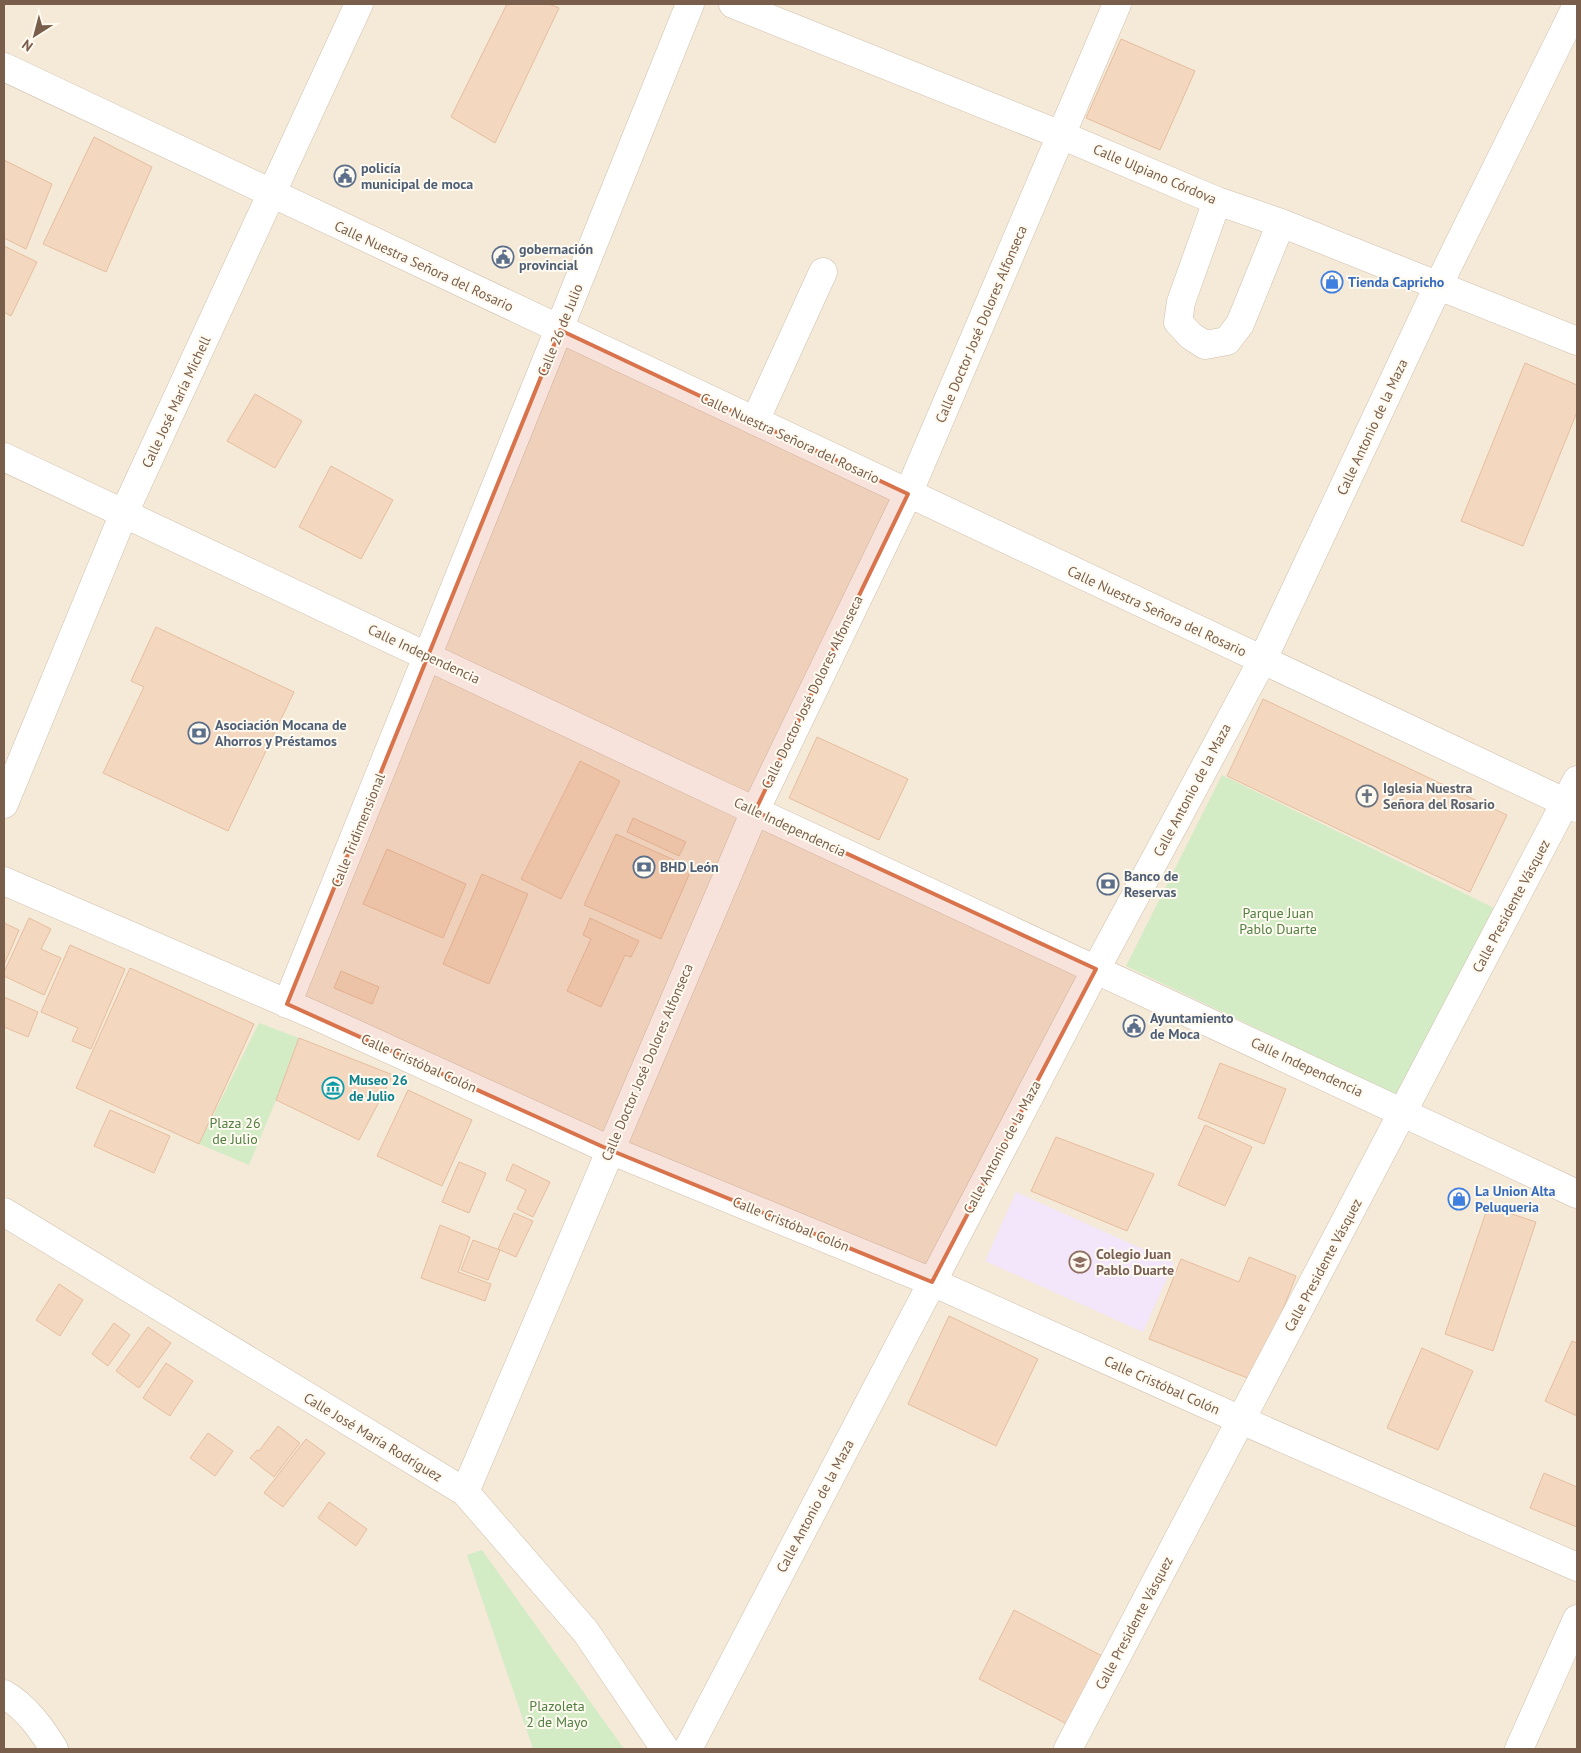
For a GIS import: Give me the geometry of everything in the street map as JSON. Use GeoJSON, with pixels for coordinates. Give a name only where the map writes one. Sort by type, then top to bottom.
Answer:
{"type":"FeatureCollection","features":[{"type":"Feature","properties":{"kind":"street","name":"Calle José María Michell"},"geometry":{"type":"LineString","coordinates":[[4,804],[124,513],[359,4]]}},
{"type":"Feature","properties":{"kind":"street","name":"Calle 26 de Julio"},"geometry":{"type":"LineString","coordinates":[[429,656],[690,4]]}},
{"type":"Feature","properties":{"kind":"street","name":"Calle Ulpiano Córdova"},"geometry":{"type":"LineString","coordinates":[[733,4],[1062,135],[1217,201],[1281,223],[1577,341]]}},
{"type":"Feature","properties":{"kind":"street","name":"Calle Doctor José Dolores Alfonseca"},"geometry":{"type":"LineString","coordinates":[[465,1492],[755,811],[908,494],[1117,4]]}},
{"type":"Feature","properties":{"kind":"street","name":"Calle Antonio de la Maza"},"geometry":{"type":"LineString","coordinates":[[688,1749],[1096,969],[1262,661],[1438,286],[1577,5]]}},
{"type":"Feature","properties":{"kind":"street","name":"Calle Nuestra Señora del Rosario"},"geometry":{"type":"LineString","coordinates":[[4,68],[1262,661],[1573,797]]}},
{"type":"Feature","properties":{"kind":"street"},"geometry":{"type":"LineString","coordinates":[[1217,201],[1181,302],[1178,322],[1190,336],[1205,345],[1227,341],[1240,324],[1281,223]]}},
{"type":"Feature","properties":{"kind":"street"},"geometry":{"type":"LineString","coordinates":[[755,421],[823,272]]}},
{"type":"Feature","properties":{"kind":"street","name":"Calle Independencia"},"geometry":{"type":"LineString","coordinates":[[4,457],[755,811],[1577,1194]]}},
{"type":"Feature","properties":{"kind":"street","name":"Calle Tridimensional"},"geometry":{"type":"LineString","coordinates":[[287,1004],[429,656]]}},
{"type":"Feature","properties":{"kind":"street","name":"Calle Presidente Vásquez"},"geometry":{"type":"LineString","coordinates":[[1068,1749],[1403,1112],[1573,797]]}},
{"type":"Feature","properties":{"kind":"street","name":"Calle Cristóbal Colón"},"geometry":{"type":"LineString","coordinates":[[4,881],[287,1004],[610,1150],[932,1282],[1577,1567]]}},
{"type":"Feature","properties":{"kind":"street","name":"Calle José María Rodríguez"},"geometry":{"type":"LineString","coordinates":[[4,1212],[465,1492],[586,1632],[665,1749]]}},
{"type":"Feature","properties":{"kind":"street"},"geometry":{"type":"LineString","coordinates":[[1519,1749],[1577,1619]]}},
{"type":"Feature","properties":{"kind":"street"},"geometry":{"type":"LineString","coordinates":[[4,1694],[12,1699],[36,1722],[54,1749]]}},
{"type":"Feature","properties":{"kind":"highlighted area"},"geometry":{"type":"Polygon","coordinates":[[[560,330],[908,494],[755,811],[1096,969],[932,1282],[610,1150],[287,1004],[560,330]]]}},
{"type":"Feature","properties":{"kind":"shaded area"},"geometry":{"type":"Polygon","coordinates":[[[4,4],[1577,4],[1577,1749],[4,1749],[4,4]]]}},
{"type":"Feature","properties":{"kind":"shaded area","name":"Colegio Juan Pablo Duarte"},"geometry":{"type":"Polygon","coordinates":[[[1016,1192],[1174,1263],[1143,1332],[985,1261],[1016,1192]]]}},
{"type":"Feature","properties":{"kind":"green space","name":"Parque Juan Pablo Duarte"},"geometry":{"type":"Polygon","coordinates":[[[1222,775],[1494,908],[1398,1096],[1126,966],[1222,775]]]}},
{"type":"Feature","properties":{"kind":"green space","name":"Plaza 26 de Julio"},"geometry":{"type":"Polygon","coordinates":[[[259,1023],[299,1038],[249,1165],[199,1144],[259,1023]]]}},
{"type":"Feature","properties":{"kind":"green space","name":"Plazoleta 2 de Mayo"},"geometry":{"type":"Polygon","coordinates":[[[482,1550],[624,1749],[533,1749],[467,1555],[482,1550]]]}},
{"type":"Feature","properties":{"kind":"building"},"geometry":{"type":"Polygon","coordinates":[[[507,4],[549,4],[559,8],[495,143],[451,117],[507,4]]]}},
{"type":"Feature","properties":{"kind":"building"},"geometry":{"type":"Polygon","coordinates":[[[1121,39],[1195,71],[1160,150],[1086,118],[1121,39]]]}},
{"type":"Feature","properties":{"kind":"building"},"geometry":{"type":"Polygon","coordinates":[[[94,137],[152,167],[106,272],[43,244],[94,137]]]}},
{"type":"Feature","properties":{"kind":"building"},"geometry":{"type":"Polygon","coordinates":[[[4,160],[52,184],[26,249],[4,238],[4,160]]]}},
{"type":"Feature","properties":{"kind":"building"},"geometry":{"type":"Polygon","coordinates":[[[4,246],[37,262],[11,316],[4,312],[4,246]]]}},
{"type":"Feature","properties":{"kind":"building"},"geometry":{"type":"Polygon","coordinates":[[[1525,363],[1577,385],[1577,412],[1523,546],[1461,521],[1525,363]]]}},
{"type":"Feature","properties":{"kind":"building"},"geometry":{"type":"Polygon","coordinates":[[[255,394],[302,421],[275,468],[227,441],[255,394]]]}},
{"type":"Feature","properties":{"kind":"building"},"geometry":{"type":"Polygon","coordinates":[[[331,466],[393,500],[361,559],[299,527],[331,466]]]}},
{"type":"Feature","properties":{"kind":"building","name":"Asociación Mocana de Ahorros y Préstamos"},"geometry":{"type":"Polygon","coordinates":[[[156,627],[294,692],[228,831],[103,773],[144,687],[131,681],[156,627]]]}},
{"type":"Feature","properties":{"kind":"building","name":"Iglesia Nuestra Señora del Rosario"},"geometry":{"type":"Polygon","coordinates":[[[1263,699],[1507,815],[1470,892],[1227,776],[1263,699]]]}},
{"type":"Feature","properties":{"kind":"building"},"geometry":{"type":"Polygon","coordinates":[[[817,737],[908,779],[879,840],[789,798],[817,737]]]}},
{"type":"Feature","properties":{"kind":"building"},"geometry":{"type":"Polygon","coordinates":[[[580,761],[620,781],[561,899],[521,879],[580,761]]]}},
{"type":"Feature","properties":{"kind":"building"},"geometry":{"type":"Polygon","coordinates":[[[633,818],[686,842],[679,856],[627,832],[633,818]]]}},
{"type":"Feature","properties":{"kind":"building"},"geometry":{"type":"Polygon","coordinates":[[[616,834],[692,868],[661,939],[584,905],[616,834]]]}},
{"type":"Feature","properties":{"kind":"building"},"geometry":{"type":"Polygon","coordinates":[[[387,849],[466,884],[443,938],[363,904],[387,849]]]}},
{"type":"Feature","properties":{"kind":"building"},"geometry":{"type":"Polygon","coordinates":[[[482,874],[528,894],[489,984],[443,964],[482,874]]]}},
{"type":"Feature","properties":{"kind":"building"},"geometry":{"type":"Polygon","coordinates":[[[29,918],[51,929],[41,949],[61,958],[44,995],[4,976],[4,972],[29,918]]]}},
{"type":"Feature","properties":{"kind":"building"},"geometry":{"type":"Polygon","coordinates":[[[590,918],[639,941],[631,957],[625,955],[601,1007],[567,991],[591,939],[583,935],[590,918]]]}},
{"type":"Feature","properties":{"kind":"building"},"geometry":{"type":"Polygon","coordinates":[[[4,923],[19,930],[4,965],[4,923]]]}},
{"type":"Feature","properties":{"kind":"building"},"geometry":{"type":"Polygon","coordinates":[[[70,945],[125,969],[91,1049],[72,1041],[78,1028],[41,1012],[70,945]]]}},
{"type":"Feature","properties":{"kind":"building"},"geometry":{"type":"Polygon","coordinates":[[[130,968],[254,1024],[199,1144],[76,1088],[130,968]]]}},
{"type":"Feature","properties":{"kind":"building"},"geometry":{"type":"Polygon","coordinates":[[[341,971],[379,987],[372,1004],[334,988],[341,971]]]}},
{"type":"Feature","properties":{"kind":"building"},"geometry":{"type":"Polygon","coordinates":[[[4,997],[38,1012],[28,1037],[4,1027],[4,997]]]}},
{"type":"Feature","properties":{"kind":"building","name":"Museo 26 de Julio"},"geometry":{"type":"Polygon","coordinates":[[[299,1038],[393,1075],[359,1140],[276,1100],[299,1038]]]}},
{"type":"Feature","properties":{"kind":"building"},"geometry":{"type":"Polygon","coordinates":[[[1220,1063],[1286,1089],[1264,1144],[1198,1118],[1220,1063]]]}},
{"type":"Feature","properties":{"kind":"building"},"geometry":{"type":"Polygon","coordinates":[[[408,1090],[472,1120],[442,1186],[377,1156],[408,1090]]]}},
{"type":"Feature","properties":{"kind":"building"},"geometry":{"type":"Polygon","coordinates":[[[110,1110],[170,1136],[154,1173],[94,1146],[110,1110]]]}},
{"type":"Feature","properties":{"kind":"building"},"geometry":{"type":"Polygon","coordinates":[[[1205,1125],[1252,1147],[1225,1206],[1178,1185],[1205,1125]]]}},
{"type":"Feature","properties":{"kind":"building"},"geometry":{"type":"Polygon","coordinates":[[[1056,1137],[1154,1174],[1127,1231],[1031,1191],[1056,1137]]]}},
{"type":"Feature","properties":{"kind":"building"},"geometry":{"type":"Polygon","coordinates":[[[459,1162],[486,1173],[469,1213],[442,1202],[459,1162]]]}},
{"type":"Feature","properties":{"kind":"building"},"geometry":{"type":"Polygon","coordinates":[[[513,1164],[550,1182],[533,1217],[517,1209],[526,1190],[506,1180],[513,1164]]]}},
{"type":"Feature","properties":{"kind":"building"},"geometry":{"type":"Polygon","coordinates":[[[1488,1206],[1536,1222],[1493,1351],[1445,1334],[1488,1206]]]}},
{"type":"Feature","properties":{"kind":"building"},"geometry":{"type":"Polygon","coordinates":[[[514,1213],[533,1221],[516,1257],[498,1249],[514,1213]]]}},
{"type":"Feature","properties":{"kind":"building"},"geometry":{"type":"Polygon","coordinates":[[[440,1225],[470,1237],[458,1272],[491,1284],[485,1301],[421,1278],[440,1225]]]}},
{"type":"Feature","properties":{"kind":"building"},"geometry":{"type":"Polygon","coordinates":[[[473,1240],[500,1250],[488,1280],[461,1270],[473,1240]]]}},
{"type":"Feature","properties":{"kind":"building"},"geometry":{"type":"Polygon","coordinates":[[[1249,1257],[1296,1276],[1255,1381],[1149,1339],[1181,1259],[1239,1282],[1249,1257]]]}},
{"type":"Feature","properties":{"kind":"building"},"geometry":{"type":"Polygon","coordinates":[[[59,1284],[83,1300],[60,1336],[36,1320],[59,1284]]]}},
{"type":"Feature","properties":{"kind":"building"},"geometry":{"type":"Polygon","coordinates":[[[949,1316],[1038,1359],[996,1446],[908,1404],[949,1316]]]}},
{"type":"Feature","properties":{"kind":"building"},"geometry":{"type":"Polygon","coordinates":[[[114,1323],[130,1335],[108,1366],[92,1354],[114,1323]]]}},
{"type":"Feature","properties":{"kind":"building"},"geometry":{"type":"Polygon","coordinates":[[[148,1327],[171,1343],[139,1388],[116,1371],[148,1327]]]}},
{"type":"Feature","properties":{"kind":"building"},"geometry":{"type":"Polygon","coordinates":[[[1572,1341],[1577,1343],[1577,1416],[1545,1401],[1572,1341]]]}},
{"type":"Feature","properties":{"kind":"building"},"geometry":{"type":"Polygon","coordinates":[[[1422,1348],[1473,1371],[1438,1450],[1387,1428],[1422,1348]]]}},
{"type":"Feature","properties":{"kind":"building"},"geometry":{"type":"Polygon","coordinates":[[[166,1363],[193,1381],[170,1416],[143,1398],[166,1363]]]}},
{"type":"Feature","properties":{"kind":"building"},"geometry":{"type":"Polygon","coordinates":[[[278,1426],[300,1443],[274,1477],[250,1458],[257,1450],[259,1451],[278,1426]]]}},
{"type":"Feature","properties":{"kind":"building"},"geometry":{"type":"Polygon","coordinates":[[[208,1433],[233,1451],[215,1476],[190,1458],[208,1433]]]}},
{"type":"Feature","properties":{"kind":"building"},"geometry":{"type":"Polygon","coordinates":[[[306,1439],[325,1453],[283,1507],[264,1493],[306,1439]]]}},
{"type":"Feature","properties":{"kind":"building"},"geometry":{"type":"Polygon","coordinates":[[[1544,1473],[1577,1487],[1577,1527],[1530,1508],[1544,1473]]]}},
{"type":"Feature","properties":{"kind":"building"},"geometry":{"type":"Polygon","coordinates":[[[329,1502],[367,1529],[356,1546],[318,1518],[329,1502]]]}},
{"type":"Feature","properties":{"kind":"building"},"geometry":{"type":"Polygon","coordinates":[[[1014,1610],[1104,1657],[1069,1725],[979,1679],[1014,1610]]]}},
{"type":"Feature","properties":{"kind":"place","name":"policía municipal de moca"},"geometry":{"type":"Point","coordinates":[345,176]}},
{"type":"Feature","properties":{"kind":"place","name":"gobernación provincial"},"geometry":{"type":"Point","coordinates":[503,257]}},
{"type":"Feature","properties":{"kind":"place","name":"Tienda Capricho"},"geometry":{"type":"Point","coordinates":[1332,282]}},
{"type":"Feature","properties":{"kind":"place","name":"Asociación Mocana de Ahorros y Préstamos"},"geometry":{"type":"Point","coordinates":[199,733]}},
{"type":"Feature","properties":{"kind":"place","name":"Iglesia Nuestra Señora del Rosario"},"geometry":{"type":"Point","coordinates":[1367,796]}},
{"type":"Feature","properties":{"kind":"place","name":"BHD León"},"geometry":{"type":"Point","coordinates":[644,867]}},
{"type":"Feature","properties":{"kind":"place","name":"Banco de Reservas"},"geometry":{"type":"Point","coordinates":[1108,884]}},
{"type":"Feature","properties":{"kind":"place","name":"Ayuntamiento de Moca"},"geometry":{"type":"Point","coordinates":[1134,1026]}},
{"type":"Feature","properties":{"kind":"place","name":"Museo 26 de Julio"},"geometry":{"type":"Point","coordinates":[333,1088]}},
{"type":"Feature","properties":{"kind":"place","name":"La Union Alta Peluqueria"},"geometry":{"type":"Point","coordinates":[1459,1199]}},
{"type":"Feature","properties":{"kind":"place","name":"Colegio Juan Pablo Duarte"},"geometry":{"type":"Point","coordinates":[1080,1262]}}]}
